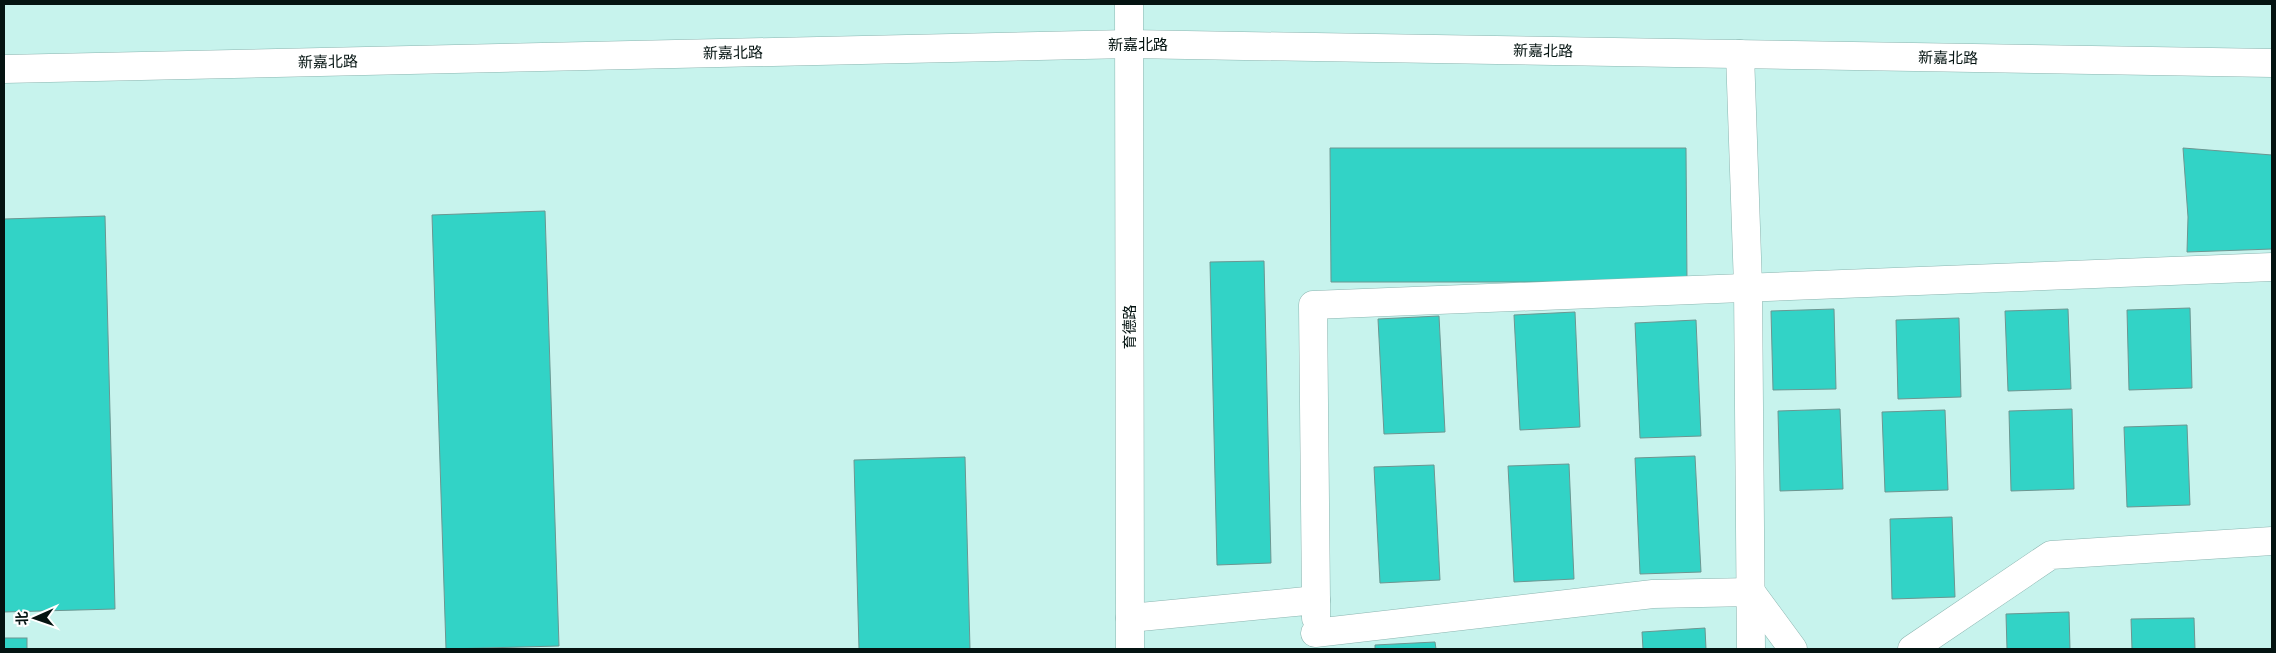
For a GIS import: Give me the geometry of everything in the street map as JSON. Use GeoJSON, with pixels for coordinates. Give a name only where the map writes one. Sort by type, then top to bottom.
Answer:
{"type":"FeatureCollection","features":[{"type":"Feature","properties":{"kind":"street","name":"育德路"},"geometry":{"type":"LineString","coordinates":[[1129,4],[1130,649]]}},
{"type":"Feature","properties":{"kind":"street","name":"新嘉北路"},"geometry":{"type":"LineString","coordinates":[[4,69],[1129,44],[2272,63]]}},
{"type":"Feature","properties":{"kind":"street"},"geometry":{"type":"LineString","coordinates":[[1740,54],[1748,286],[1751,649]]}},
{"type":"Feature","properties":{"kind":"street"},"geometry":{"type":"LineString","coordinates":[[1751,592],[1653,594],[1315,641],[1312,305],[1748,286],[2272,267]]}},
{"type":"Feature","properties":{"kind":"street"},"geometry":{"type":"LineString","coordinates":[[1912,649],[2051,554],[2272,541]]}},
{"type":"Feature","properties":{"kind":"street"},"geometry":{"type":"LineString","coordinates":[[1751,592],[1792,649]]}},
{"type":"Feature","properties":{"kind":"street"},"geometry":{"type":"LineString","coordinates":[[1130,618],[1316,600]]}},
{"type":"Feature","properties":{"kind":"building"},"geometry":{"type":"Polygon","coordinates":[[[1330,148],[1686,148],[1687,282],[1331,282],[1330,148]]]}},
{"type":"Feature","properties":{"kind":"building"},"geometry":{"type":"Polygon","coordinates":[[[2183,148],[2272,155],[2272,249],[2187,252],[2188,217],[2183,148]]]}},
{"type":"Feature","properties":{"kind":"building"},"geometry":{"type":"Polygon","coordinates":[[[545,211],[559,646],[446,649],[432,215],[545,211]]]}},
{"type":"Feature","properties":{"kind":"building"},"geometry":{"type":"Polygon","coordinates":[[[105,216],[115,609],[4,612],[4,219],[105,216]]]}},
{"type":"Feature","properties":{"kind":"building"},"geometry":{"type":"Polygon","coordinates":[[[1264,261],[1271,563],[1217,565],[1210,262],[1264,261]]]}},
{"type":"Feature","properties":{"kind":"building"},"geometry":{"type":"Polygon","coordinates":[[[2190,308],[2192,388],[2129,390],[2127,310],[2190,308]]]}},
{"type":"Feature","properties":{"kind":"building"},"geometry":{"type":"Polygon","coordinates":[[[1834,309],[1836,389],[1773,390],[1771,311],[1834,309]]]}},
{"type":"Feature","properties":{"kind":"building"},"geometry":{"type":"Polygon","coordinates":[[[2068,309],[2071,389],[2008,391],[2005,311],[2068,309]]]}},
{"type":"Feature","properties":{"kind":"building"},"geometry":{"type":"Polygon","coordinates":[[[1575,312],[1580,427],[1520,430],[1514,315],[1575,312]]]}},
{"type":"Feature","properties":{"kind":"building"},"geometry":{"type":"Polygon","coordinates":[[[1439,316],[1445,432],[1384,434],[1378,319],[1439,316]]]}},
{"type":"Feature","properties":{"kind":"building"},"geometry":{"type":"Polygon","coordinates":[[[1959,318],[1961,397],[1898,399],[1896,320],[1959,318]]]}},
{"type":"Feature","properties":{"kind":"building"},"geometry":{"type":"Polygon","coordinates":[[[1696,320],[1701,436],[1640,438],[1635,323],[1696,320]]]}},
{"type":"Feature","properties":{"kind":"building"},"geometry":{"type":"Polygon","coordinates":[[[1840,409],[1843,489],[1780,491],[1778,411],[1840,409]]]}},
{"type":"Feature","properties":{"kind":"building"},"geometry":{"type":"Polygon","coordinates":[[[2072,409],[2074,489],[2011,491],[2009,411],[2072,409]]]}},
{"type":"Feature","properties":{"kind":"building"},"geometry":{"type":"Polygon","coordinates":[[[1945,410],[1948,490],[1885,492],[1882,412],[1945,410]]]}},
{"type":"Feature","properties":{"kind":"building"},"geometry":{"type":"Polygon","coordinates":[[[2187,425],[2190,505],[2127,507],[2124,427],[2187,425]]]}},
{"type":"Feature","properties":{"kind":"building"},"geometry":{"type":"Polygon","coordinates":[[[1695,456],[1701,572],[1640,574],[1635,458],[1695,456]]]}},
{"type":"Feature","properties":{"kind":"building"},"geometry":{"type":"Polygon","coordinates":[[[965,457],[970,649],[859,649],[854,460],[965,457]]]}},
{"type":"Feature","properties":{"kind":"building"},"geometry":{"type":"Polygon","coordinates":[[[1569,464],[1574,579],[1514,582],[1508,466],[1569,464]]]}},
{"type":"Feature","properties":{"kind":"building"},"geometry":{"type":"Polygon","coordinates":[[[1434,465],[1440,580],[1380,583],[1374,467],[1434,465]]]}},
{"type":"Feature","properties":{"kind":"building"},"geometry":{"type":"Polygon","coordinates":[[[1952,517],[1955,597],[1892,599],[1890,519],[1952,517]]]}},
{"type":"Feature","properties":{"kind":"building"},"geometry":{"type":"Polygon","coordinates":[[[2069,612],[2070,649],[2007,649],[2006,614],[2069,612]]]}},
{"type":"Feature","properties":{"kind":"building"},"geometry":{"type":"Polygon","coordinates":[[[2194,618],[2195,649],[2132,649],[2131,619],[2194,618]]]}},
{"type":"Feature","properties":{"kind":"building"},"geometry":{"type":"Polygon","coordinates":[[[1705,628],[1706,649],[1643,649],[1642,632],[1705,628]]]}},
{"type":"Feature","properties":{"kind":"building"},"geometry":{"type":"Polygon","coordinates":[[[4,638],[27,638],[27,649],[4,649],[4,638]]]}},
{"type":"Feature","properties":{"kind":"building"},"geometry":{"type":"Polygon","coordinates":[[[1435,642],[1436,649],[1375,649],[1375,645],[1435,642]]]}}]}
